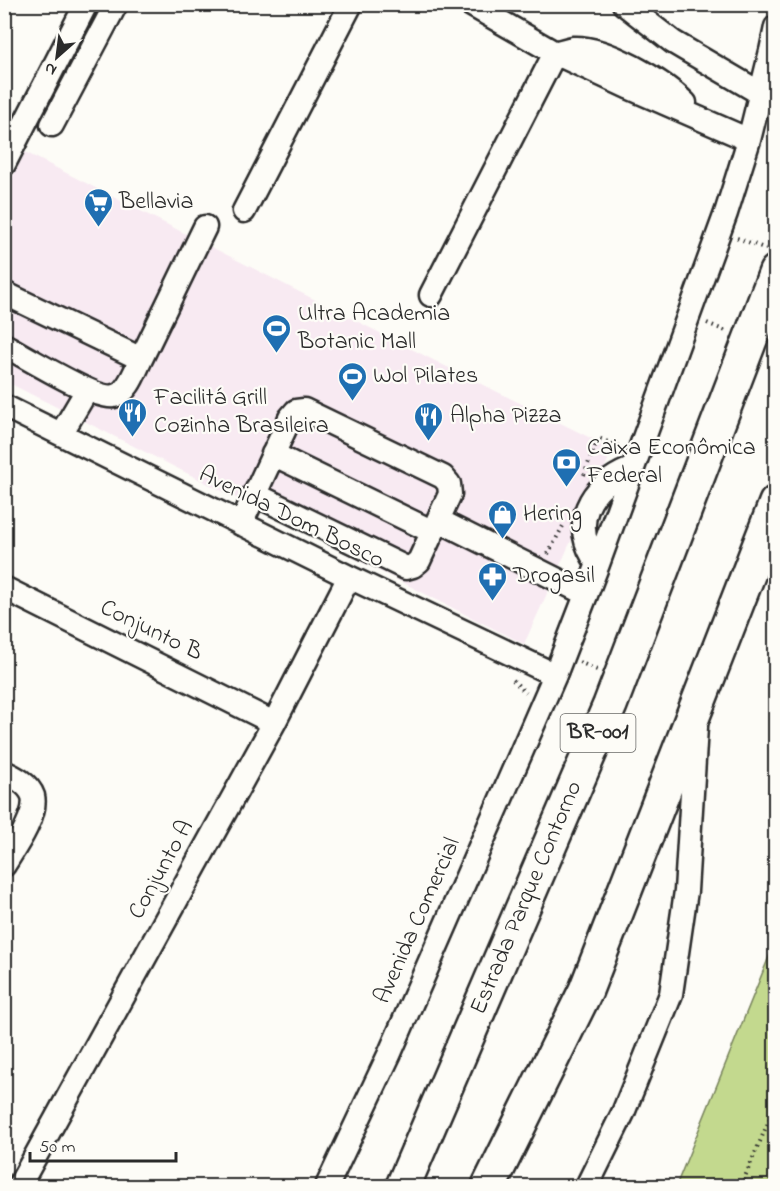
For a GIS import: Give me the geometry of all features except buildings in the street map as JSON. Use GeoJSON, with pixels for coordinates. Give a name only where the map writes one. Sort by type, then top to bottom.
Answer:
{"type":"FeatureCollection","features":[{"type":"Feature","properties":{"kind":"highway","name":"Estrada Parque Contorno"},"geometry":{"type":"LineString","coordinates":[[403,1186],[610,705],[776,272]]}},
{"type":"Feature","properties":{"kind":"highway"},"geometry":{"type":"LineString","coordinates":[[489,1186],[586,990],[776,503]]}},
{"type":"Feature","properties":{"kind":"street"},"geometry":{"type":"LineString","coordinates":[[4,164],[86,4]]}},
{"type":"Feature","properties":{"kind":"street"},"geometry":{"type":"LineString","coordinates":[[52,125],[116,4]]}},
{"type":"Feature","properties":{"kind":"street"},"geometry":{"type":"LineString","coordinates":[[244,211],[351,4]]}},
{"type":"Feature","properties":{"kind":"street"},"geometry":{"type":"LineString","coordinates":[[470,4],[555,53],[573,48],[590,49],[609,56],[635,80],[674,93],[700,118],[749,140]]}},
{"type":"Feature","properties":{"kind":"street"},"geometry":{"type":"LineString","coordinates":[[627,6],[673,42],[760,93]]}},
{"type":"Feature","properties":{"kind":"street","name":"Avenida Comercial"},"geometry":{"type":"LineString","coordinates":[[327,1186],[389,1055],[555,675],[719,232],[749,140],[776,27]]}},
{"type":"Feature","properties":{"kind":"street"},"geometry":{"type":"LineString","coordinates":[[431,295],[555,53]]}},
{"type":"Feature","properties":{"kind":"street"},"geometry":{"type":"LineString","coordinates":[[4,345],[87,390],[114,397],[122,393],[205,227]]}},
{"type":"Feature","properties":{"kind":"street"},"geometry":{"type":"LineString","coordinates":[[4,293],[141,359]]}},
{"type":"Feature","properties":{"kind":"street"},"geometry":{"type":"LineString","coordinates":[[61,434],[87,390]]}},
{"type":"Feature","properties":{"kind":"street","name":"Avenida Dom Bosco"},"geometry":{"type":"LineString","coordinates":[[4,406],[349,577],[555,675]]}},
{"type":"Feature","properties":{"kind":"street"},"geometry":{"type":"LineString","coordinates":[[241,524],[254,494],[290,418],[296,411],[304,410],[443,477],[449,484],[450,494],[419,561],[406,568],[254,494]]}},
{"type":"Feature","properties":{"kind":"street"},"geometry":{"type":"LineString","coordinates":[[273,454],[586,594]]}},
{"type":"Feature","properties":{"kind":"street","name":"Conjunto A"},"geometry":{"type":"LineString","coordinates":[[19,1186],[274,723],[349,577]]}},
{"type":"Feature","properties":{"kind":"street","name":"Conjunto B"},"geometry":{"type":"LineString","coordinates":[[4,588],[274,723]]}},
{"type":"Feature","properties":{"kind":"street"},"geometry":{"type":"LineString","coordinates":[[587,1186],[623,1113],[671,994],[686,891],[698,703]]}},
{"type":"Feature","properties":{"kind":"street"},"geometry":{"type":"LineString","coordinates":[[4,772],[26,785],[33,795],[33,807],[29,822],[4,865]]}},
{"type":"Feature","properties":{"kind":"path"},"geometry":{"type":"LineString","coordinates":[[719,232],[776,252]]}},
{"type":"Feature","properties":{"kind":"path"},"geometry":{"type":"LineString","coordinates":[[741,1186],[776,1104]]}},
{"type":"Feature","properties":{"kind":"shaded area"},"geometry":{"type":"Polygon","coordinates":[[[25,152],[613,449],[524,644],[5,381],[4,194],[25,152]]]}},
{"type":"Feature","properties":{"kind":"green space"},"geometry":{"type":"Polygon","coordinates":[[[775,942],[775,1186],[676,1186],[775,942]]]}},
{"type":"Feature","properties":{"kind":"place","name":"Bellavia"},"geometry":{"type":"Point","coordinates":[98,228]}},
{"type":"Feature","properties":{"kind":"place","name":"Ultra Academia Botanic Mall"},"geometry":{"type":"Point","coordinates":[277,354]}},
{"type":"Feature","properties":{"kind":"place","name":"Wol Pilates"},"geometry":{"type":"Point","coordinates":[352,402]}},
{"type":"Feature","properties":{"kind":"place","name":"Facilitá Grill Cozinha Brasileira"},"geometry":{"type":"Point","coordinates":[133,438]}},
{"type":"Feature","properties":{"kind":"place","name":"Alpha Pizza"},"geometry":{"type":"Point","coordinates":[429,442]}},
{"type":"Feature","properties":{"kind":"place","name":"Caixa Econômica Federal"},"geometry":{"type":"Point","coordinates":[566,488]}},
{"type":"Feature","properties":{"kind":"place","name":"Hering"},"geometry":{"type":"Point","coordinates":[502,540]}},
{"type":"Feature","properties":{"kind":"place","name":"Drogasil"},"geometry":{"type":"Point","coordinates":[492,602]}}]}
